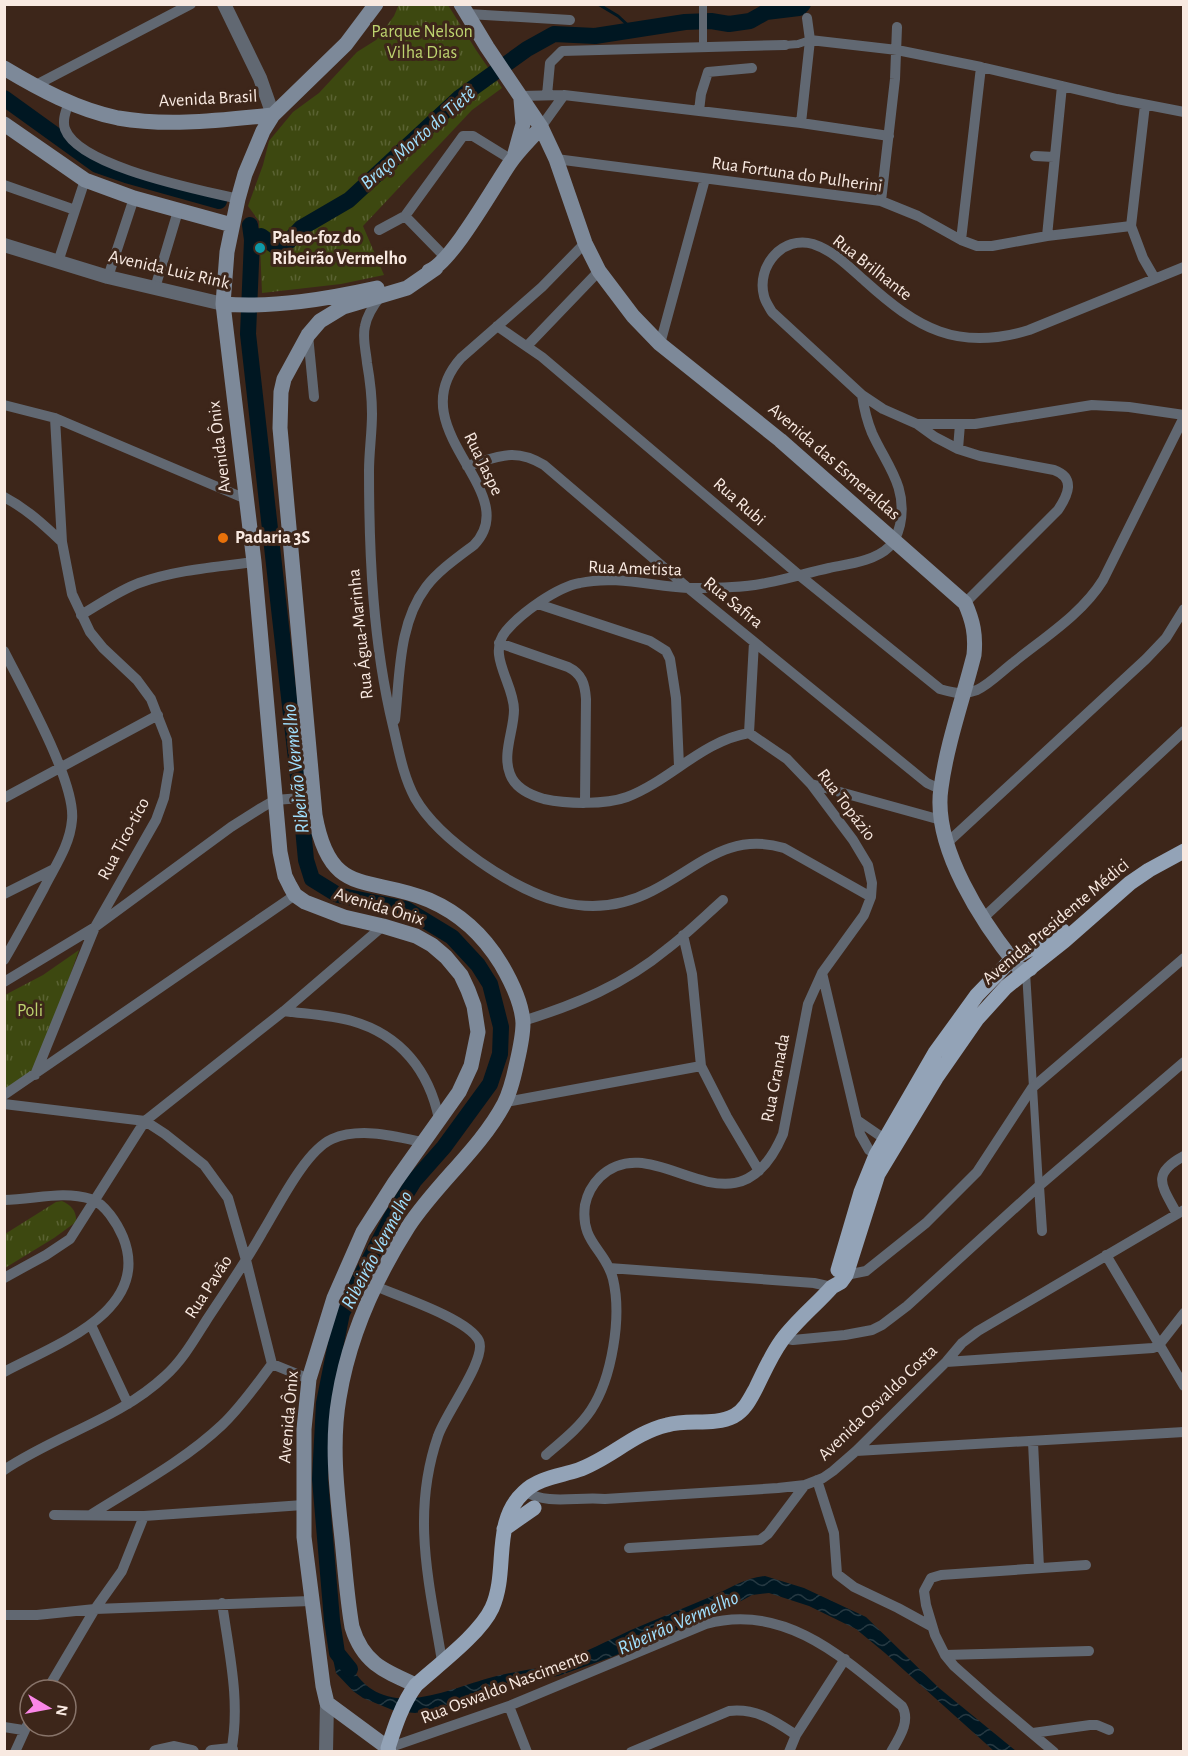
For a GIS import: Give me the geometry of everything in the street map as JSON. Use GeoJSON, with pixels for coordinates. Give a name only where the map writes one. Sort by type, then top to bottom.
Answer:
{"type":"FeatureCollection","features":[{"type":"Feature","properties":{"kind":"main road","name":"Avenida Brasil"},"geometry":{"type":"LineString","coordinates":[[4,68],[69,102],[107,115],[143,121],[205,122],[273,115],[340,51],[376,4]]}},
{"type":"Feature","properties":{"kind":"main road","name":"Avenida das Esmeraldas"},"geometry":{"type":"LineString","coordinates":[[465,8],[487,47],[541,127],[556,159],[585,243],[599,271],[633,315],[660,344],[780,440],[965,603]]}},
{"type":"Feature","properties":{"kind":"main road"},"geometry":{"type":"LineString","coordinates":[[512,160],[523,124],[520,95]]}},
{"type":"Feature","properties":{"kind":"main road","name":"Avenida Ônix"},"geometry":{"type":"LineString","coordinates":[[273,115],[253,153],[238,199],[227,252],[223,304],[254,562],[278,800],[282,865],[295,895],[324,911],[416,936],[446,957],[461,975],[474,1006],[477,1032],[471,1066],[459,1092],[422,1142],[363,1232],[334,1298],[309,1379],[304,1429],[304,1537],[327,1702]]}},
{"type":"Feature","properties":{"kind":"main road"},"geometry":{"type":"LineString","coordinates":[[4,124],[85,180],[134,198],[232,225]]}},
{"type":"Feature","properties":{"kind":"main road"},"geometry":{"type":"LineString","coordinates":[[380,297],[407,288],[440,263],[512,160],[541,127]]}},
{"type":"Feature","properties":{"kind":"main road"},"geometry":{"type":"LineString","coordinates":[[523,148],[537,149],[556,159]]}},
{"type":"Feature","properties":{"kind":"main road","name":"Avenida Luiz Rink"},"geometry":{"type":"LineString","coordinates":[[223,304],[260,304],[334,297],[385,286],[440,263]]}},
{"type":"Feature","properties":{"kind":"main road","name":"Avenida Ônix"},"geometry":{"type":"LineString","coordinates":[[380,297],[334,311],[320,321],[308,335],[284,379],[281,392],[280,428],[311,797],[325,852],[336,866],[352,879],[420,897],[445,908],[462,919],[485,942],[506,972],[518,999],[523,1021],[518,1059],[506,1102],[494,1121],[410,1224],[375,1286],[351,1347],[339,1399],[335,1451],[344,1564],[352,1627],[360,1648],[368,1658],[412,1690]]}},
{"type":"Feature","properties":{"kind":"main road"},"geometry":{"type":"LineString","coordinates":[[965,603],[972,619],[975,643],[940,789],[941,820],[947,843],[982,919],[1012,959],[1022,969],[1028,970]]}},
{"type":"Feature","properties":{"kind":"main road","name":"Avenida Presidente Médici"},"geometry":{"type":"LineString","coordinates":[[832,1287],[843,1257],[857,1201],[935,1053],[977,995],[1012,959],[1074,924],[1146,866],[1184,844]]}},
{"type":"Feature","properties":{"kind":"main road","name":"Avenida Presidente Médici"},"geometry":{"type":"LineString","coordinates":[[889,1142],[957,1045],[1006,987],[1130,883],[1184,851]]}},
{"type":"Feature","properties":{"kind":"main road"},"geometry":{"type":"LineString","coordinates":[[977,1019],[977,1007],[982,997],[1001,978],[1012,959]]}},
{"type":"Feature","properties":{"kind":"main road","name":"Avenida Presidente Médici"},"geometry":{"type":"LineString","coordinates":[[412,1690],[478,1628],[494,1605],[501,1567],[504,1529],[513,1506],[525,1491],[544,1480],[594,1464],[633,1439],[659,1426],[721,1420],[735,1416],[746,1406],[783,1338],[846,1275],[857,1246],[880,1157]]}},
{"type":"Feature","properties":{"kind":"main road"},"geometry":{"type":"LineString","coordinates":[[504,1529],[534,1508]]}},
{"type":"Feature","properties":{"kind":"main road"},"geometry":{"type":"LineString","coordinates":[[327,1702],[386,1750],[397,1720],[412,1690]]}},
{"type":"Feature","properties":{"kind":"street"},"geometry":{"type":"LineString","coordinates":[[36,85],[191,4]]}},
{"type":"Feature","properties":{"kind":"street"},"geometry":{"type":"LineString","coordinates":[[224,4],[260,78],[273,115]]}},
{"type":"Feature","properties":{"kind":"street"},"geometry":{"type":"LineString","coordinates":[[703,4],[703,47]]}},
{"type":"Feature","properties":{"kind":"street"},"geometry":{"type":"LineString","coordinates":[[465,8],[570,20]]}},
{"type":"Feature","properties":{"kind":"street"},"geometry":{"type":"LineString","coordinates":[[801,123],[810,40],[807,18]]}},
{"type":"Feature","properties":{"kind":"street"},"geometry":{"type":"LineString","coordinates":[[881,201],[897,50],[897,27]]}},
{"type":"Feature","properties":{"kind":"street"},"geometry":{"type":"LineString","coordinates":[[547,96],[550,63],[562,51],[785,45],[810,40],[897,50],[1184,112]]}},
{"type":"Feature","properties":{"kind":"street"},"geometry":{"type":"LineString","coordinates":[[961,240],[981,67]]}},
{"type":"Feature","properties":{"kind":"street"},"geometry":{"type":"LineString","coordinates":[[699,111],[701,94],[708,72],[752,68]]}},
{"type":"Feature","properties":{"kind":"street"},"geometry":{"type":"LineString","coordinates":[[1047,236],[1062,86]]}},
{"type":"Feature","properties":{"kind":"street"},"geometry":{"type":"LineString","coordinates":[[520,95],[564,95],[801,123],[889,136]]}},
{"type":"Feature","properties":{"kind":"street"},"geometry":{"type":"LineString","coordinates":[[541,127],[564,95]]}},
{"type":"Feature","properties":{"kind":"street"},"geometry":{"type":"LineString","coordinates":[[69,102],[64,126],[68,135],[81,148],[141,175],[238,199]]}},
{"type":"Feature","properties":{"kind":"street"},"geometry":{"type":"LineString","coordinates":[[1145,105],[1131,226],[1136,242],[1154,277]]}},
{"type":"Feature","properties":{"kind":"street"},"geometry":{"type":"LineString","coordinates":[[379,230],[405,216],[463,136],[476,137],[512,160]]}},
{"type":"Feature","properties":{"kind":"street"},"geometry":{"type":"LineString","coordinates":[[1035,156],[1054,157]]}},
{"type":"Feature","properties":{"kind":"street","name":"Rua Fortuna do Pulherini"},"geometry":{"type":"LineString","coordinates":[[556,159],[881,201],[918,216],[970,244],[985,246],[1131,226]]}},
{"type":"Feature","properties":{"kind":"street"},"geometry":{"type":"LineString","coordinates":[[660,344],[705,179]]}},
{"type":"Feature","properties":{"kind":"street"},"geometry":{"type":"LineString","coordinates":[[58,262],[85,180]]}},
{"type":"Feature","properties":{"kind":"street"},"geometry":{"type":"LineString","coordinates":[[4,185],[75,210]]}},
{"type":"Feature","properties":{"kind":"street"},"geometry":{"type":"LineString","coordinates":[[108,277],[134,198]]}},
{"type":"Feature","properties":{"kind":"street"},"geometry":{"type":"LineString","coordinates":[[155,288],[178,211]]}},
{"type":"Feature","properties":{"kind":"street"},"geometry":{"type":"LineString","coordinates":[[405,216],[440,263]]}},
{"type":"Feature","properties":{"kind":"street","name":"Rua Brilhante"},"geometry":{"type":"LineString","coordinates":[[917,424],[883,409],[862,395],[781,321],[767,303],[763,289],[766,270],[777,250],[794,242],[806,243],[829,251],[908,317],[932,329],[965,338],[980,339],[1018,333],[1056,320],[1154,277],[1184,267]]}},
{"type":"Feature","properties":{"kind":"street","name":"Rua Jaspe"},"geometry":{"type":"LineString","coordinates":[[394,729],[405,635],[410,616],[427,585],[481,538],[487,523],[487,506],[444,419],[443,392],[455,364],[542,286],[585,243]]}},
{"type":"Feature","properties":{"kind":"street","name":"Avenida Luiz Rink"},"geometry":{"type":"LineString","coordinates":[[4,245],[108,277],[223,304]]}},
{"type":"Feature","properties":{"kind":"street"},"geometry":{"type":"LineString","coordinates":[[527,346],[599,271]]}},
{"type":"Feature","properties":{"kind":"street","name":"Rua Água-Marinha"},"geometry":{"type":"LineString","coordinates":[[380,297],[367,319],[364,333],[372,411],[369,471],[376,620],[381,668],[409,786],[416,800],[438,827],[494,870],[524,887],[548,898],[587,906],[615,905],[652,892],[720,850],[747,843],[772,844],[784,848],[871,897]]}},
{"type":"Feature","properties":{"kind":"street","name":"Rua Rubi"},"geometry":{"type":"LineString","coordinates":[[497,326],[527,346],[799,575],[940,689],[964,694]]}},
{"type":"Feature","properties":{"kind":"street"},"geometry":{"type":"LineString","coordinates":[[308,335],[314,397]]}},
{"type":"Feature","properties":{"kind":"street"},"geometry":{"type":"LineString","coordinates":[[862,395],[872,432],[895,477],[902,497],[901,518],[895,541]]}},
{"type":"Feature","properties":{"kind":"street"},"geometry":{"type":"LineString","coordinates":[[4,405],[55,418],[246,499]]}},
{"type":"Feature","properties":{"kind":"street"},"geometry":{"type":"LineString","coordinates":[[917,424],[975,424],[1092,405],[1129,407],[1184,416],[1103,580],[1091,598],[985,686],[964,694]]}},
{"type":"Feature","properties":{"kind":"street","name":"Rua Tico-tico"},"geometry":{"type":"LineString","coordinates":[[35,1075],[95,927],[156,820],[164,798],[170,769],[167,740],[158,715],[144,689],[90,632],[72,594],[62,542],[55,418]]}},
{"type":"Feature","properties":{"kind":"street"},"geometry":{"type":"LineString","coordinates":[[917,424],[958,449],[980,456],[1054,470],[1064,475],[1068,486],[1064,501],[1051,517],[965,603]]}},
{"type":"Feature","properties":{"kind":"street"},"geometry":{"type":"LineString","coordinates":[[958,449],[960,424]]}},
{"type":"Feature","properties":{"kind":"street","name":"Rua Safira"},"geometry":{"type":"LineString","coordinates":[[467,466],[509,454],[521,454],[544,465],[688,588],[927,783],[940,789]]}},
{"type":"Feature","properties":{"kind":"street"},"geometry":{"type":"LineString","coordinates":[[4,497],[19,504],[62,542]]}},
{"type":"Feature","properties":{"kind":"street","name":"Rua Ametista"},"geometry":{"type":"LineString","coordinates":[[499,643],[513,624],[538,604],[570,586],[589,582],[621,582],[688,588],[756,585],[868,558],[889,548],[895,541]]}},
{"type":"Feature","properties":{"kind":"street"},"geometry":{"type":"LineString","coordinates":[[81,615],[138,584],[195,569],[254,562]]}},
{"type":"Feature","properties":{"kind":"street"},"geometry":{"type":"LineString","coordinates":[[538,604],[650,641],[666,651],[673,668],[679,766]]}},
{"type":"Feature","properties":{"kind":"street"},"geometry":{"type":"LineString","coordinates":[[947,843],[1146,659],[1166,638],[1184,609]]}},
{"type":"Feature","properties":{"kind":"street"},"geometry":{"type":"LineString","coordinates":[[585,802],[586,699],[584,683],[577,673],[568,667],[499,643],[498,656],[513,700],[514,712],[508,759],[510,774],[514,782],[525,792],[536,796],[560,802],[585,802],[630,796],[718,742],[734,735],[749,733],[754,642]]}},
{"type":"Feature","properties":{"kind":"street"},"geometry":{"type":"LineString","coordinates":[[4,651],[61,768],[72,800],[72,822],[68,839],[4,960]]}},
{"type":"Feature","properties":{"kind":"street"},"geometry":{"type":"LineString","coordinates":[[4,798],[158,715]]}},
{"type":"Feature","properties":{"kind":"street"},"geometry":{"type":"LineString","coordinates":[[982,919],[1184,731]]}},
{"type":"Feature","properties":{"kind":"street","name":"Rua Topázio"},"geometry":{"type":"LineString","coordinates":[[749,733],[787,759],[811,784],[853,840],[871,873],[871,897],[859,924],[822,973]]}},
{"type":"Feature","properties":{"kind":"street"},"geometry":{"type":"LineString","coordinates":[[811,784],[941,820]]}},
{"type":"Feature","properties":{"kind":"street"},"geometry":{"type":"LineString","coordinates":[[4,982],[95,927],[231,828],[278,800],[311,797]]}},
{"type":"Feature","properties":{"kind":"street"},"geometry":{"type":"LineString","coordinates":[[4,894],[54,869]]}},
{"type":"Feature","properties":{"kind":"street"},"geometry":{"type":"LineString","coordinates":[[4,1095],[295,895]]}},
{"type":"Feature","properties":{"kind":"street"},"geometry":{"type":"LineString","coordinates":[[523,1021],[570,1005],[615,984],[656,958],[723,900]]}},
{"type":"Feature","properties":{"kind":"street"},"geometry":{"type":"LineString","coordinates":[[4,1278],[46,1255],[69,1239],[145,1121],[284,1011],[383,926]]}},
{"type":"Feature","properties":{"kind":"street"},"geometry":{"type":"LineString","coordinates":[[546,1455],[577,1428],[592,1409],[605,1380],[612,1350],[616,1307],[614,1286],[609,1268],[587,1234],[584,1213],[586,1199],[592,1186],[609,1170],[626,1163],[640,1163],[719,1184],[741,1182],[759,1172],[701,1066],[692,974],[683,935]]}},
{"type":"Feature","properties":{"kind":"street"},"geometry":{"type":"LineString","coordinates":[[846,1275],[866,1271],[926,1223],[966,1185],[987,1159],[1032,1088],[1184,958]]}},
{"type":"Feature","properties":{"kind":"street"},"geometry":{"type":"LineString","coordinates":[[1028,970],[1032,1088],[1042,1231]]}},
{"type":"Feature","properties":{"kind":"street"},"geometry":{"type":"LineString","coordinates":[[822,973],[864,1143],[880,1157]]}},
{"type":"Feature","properties":{"kind":"street","name":"Rua Granada"},"geometry":{"type":"LineString","coordinates":[[759,1172],[777,1148],[783,1134],[805,1015],[822,973]]}},
{"type":"Feature","properties":{"kind":"street"},"geometry":{"type":"LineString","coordinates":[[284,1011],[352,1022],[390,1039],[401,1047],[418,1066],[434,1096],[440,1119]]}},
{"type":"Feature","properties":{"kind":"street"},"geometry":{"type":"LineString","coordinates":[[783,1338],[793,1340],[846,1335],[872,1330],[882,1325],[907,1306],[1039,1186],[1184,1062]]}},
{"type":"Feature","properties":{"kind":"street"},"geometry":{"type":"LineString","coordinates":[[506,1102],[701,1066]]}},
{"type":"Feature","properties":{"kind":"street"},"geometry":{"type":"LineString","coordinates":[[4,1104],[145,1121],[204,1165],[228,1198],[272,1364]]}},
{"type":"Feature","properties":{"kind":"street"},"geometry":{"type":"LineString","coordinates":[[857,1120],[889,1142]]}},
{"type":"Feature","properties":{"kind":"street","name":"Rua Pavão"},"geometry":{"type":"LineString","coordinates":[[4,1470],[128,1404],[149,1390],[174,1367],[246,1260],[306,1161],[327,1142],[356,1134],[380,1135],[422,1142]]}},
{"type":"Feature","properties":{"kind":"street"},"geometry":{"type":"LineString","coordinates":[[1180,1212],[1164,1192],[1162,1182],[1168,1165],[1184,1156]]}},
{"type":"Feature","properties":{"kind":"street"},"geometry":{"type":"LineString","coordinates":[[4,1200],[55,1195],[93,1200],[118,1225],[128,1256],[128,1272],[124,1287],[109,1309],[91,1325],[4,1372]]}},
{"type":"Feature","properties":{"kind":"street","name":"Avenida Osvaldo Costa"},"geometry":{"type":"LineString","coordinates":[[513,1506],[526,1509],[555,1500],[586,1497],[605,1499],[805,1485],[817,1480],[833,1471],[856,1452],[962,1343],[978,1331],[1180,1212]]}},
{"type":"Feature","properties":{"kind":"street"},"geometry":{"type":"LineString","coordinates":[[1106,1256],[1184,1386]]}},
{"type":"Feature","properties":{"kind":"street"},"geometry":{"type":"LineString","coordinates":[[609,1268],[814,1283],[832,1287]]}},
{"type":"Feature","properties":{"kind":"street"},"geometry":{"type":"LineString","coordinates":[[375,1286],[456,1321],[473,1333],[480,1343],[478,1359],[439,1433],[430,1462],[423,1510],[428,1574],[442,1661]]}},
{"type":"Feature","properties":{"kind":"street"},"geometry":{"type":"LineString","coordinates":[[946,1362],[1146,1350],[1159,1345],[1184,1313]]}},
{"type":"Feature","properties":{"kind":"street"},"geometry":{"type":"LineString","coordinates":[[91,1325],[128,1404]]}},
{"type":"Feature","properties":{"kind":"street"},"geometry":{"type":"LineString","coordinates":[[272,1364],[309,1379]]}},
{"type":"Feature","properties":{"kind":"street"},"geometry":{"type":"LineString","coordinates":[[92,1515],[214,1432],[240,1405],[272,1364]]}},
{"type":"Feature","properties":{"kind":"street"},"geometry":{"type":"LineString","coordinates":[[856,1452],[1184,1432]]}},
{"type":"Feature","properties":{"kind":"street"},"geometry":{"type":"LineString","coordinates":[[1033,1442],[1039,1568]]}},
{"type":"Feature","properties":{"kind":"street"},"geometry":{"type":"LineString","coordinates":[[817,1480],[834,1533],[837,1574],[854,1587],[932,1626]]}},
{"type":"Feature","properties":{"kind":"street"},"geometry":{"type":"LineString","coordinates":[[629,1548],[760,1540],[768,1534],[805,1485]]}},
{"type":"Feature","properties":{"kind":"street","name":"Avenida Osvaldo Costa"},"geometry":{"type":"LineString","coordinates":[[525,1491],[555,1500]]}},
{"type":"Feature","properties":{"kind":"street"},"geometry":{"type":"LineString","coordinates":[[54,1515],[144,1516],[303,1505]]}},
{"type":"Feature","properties":{"kind":"street"},"geometry":{"type":"LineString","coordinates":[[54,1678],[95,1609],[122,1571],[144,1516]]}},
{"type":"Feature","properties":{"kind":"street"},"geometry":{"type":"LineString","coordinates":[[1054,1752],[989,1698],[945,1655],[932,1626],[924,1591],[933,1576],[1086,1565]]}},
{"type":"Feature","properties":{"kind":"street"},"geometry":{"type":"LineString","coordinates":[[4,1615],[311,1600]]}},
{"type":"Feature","properties":{"kind":"street"},"geometry":{"type":"LineString","coordinates":[[212,1752],[231,1751],[236,1718],[222,1603]]}},
{"type":"Feature","properties":{"kind":"street","name":"Rua Oswaldo Nascimento"},"geometry":{"type":"LineString","coordinates":[[386,1750],[509,1706],[706,1624],[729,1619],[758,1620],[780,1625],[815,1641],[845,1659],[902,1706],[906,1717],[897,1749]]}},
{"type":"Feature","properties":{"kind":"street"},"geometry":{"type":"LineString","coordinates":[[945,1655],[1089,1651]]}},
{"type":"Feature","properties":{"kind":"street"},"geometry":{"type":"LineString","coordinates":[[789,1752],[796,1735],[845,1659]]}},
{"type":"Feature","properties":{"kind":"street","name":"Avenida Ônix"},"geometry":{"type":"LineString","coordinates":[[326,1752],[327,1702]]}},
{"type":"Feature","properties":{"kind":"street"},"geometry":{"type":"LineString","coordinates":[[509,1706],[527,1752]]}},
{"type":"Feature","properties":{"kind":"street"},"geometry":{"type":"LineString","coordinates":[[631,1752],[729,1711],[739,1710],[763,1714],[796,1735]]}},
{"type":"Feature","properties":{"kind":"street"},"geometry":{"type":"LineString","coordinates":[[1033,1733],[1090,1725],[1110,1730]]}},
{"type":"Feature","properties":{"kind":"street"},"geometry":{"type":"LineString","coordinates":[[156,1752],[174,1748],[192,1752]]}},
{"type":"Feature","properties":{"kind":"green space","name":"Parque Nelson Vilha Dias"},"geometry":{"type":"Polygon","coordinates":[[[399,4],[448,5],[502,88],[472,110],[363,226],[384,275],[341,284],[262,293],[259,221],[248,206],[269,141],[293,112],[319,93],[357,52],[376,40],[394,16],[399,4]]]}},
{"type":"Feature","properties":{"kind":"green space","name":"Poli"},"geometry":{"type":"Polygon","coordinates":[[[79,950],[35,1075],[5,1091],[5,995],[43,975],[79,950]]]}},
{"type":"Feature","properties":{"kind":"green space"},"geometry":{"type":"Polygon","coordinates":[[[62,1201],[73,1209],[76,1222],[5,1268],[5,1234],[56,1202],[62,1201]]]}},
{"type":"Feature","properties":{"kind":"water","name":"Ribeirão Vermelho"},"geometry":{"type":"Polygon","coordinates":[[[765,1576],[804,1588],[866,1617],[939,1688],[1016,1751],[994,1751],[856,1629],[809,1606],[769,1593],[752,1595],[723,1611],[609,1658],[558,1676],[520,1682],[486,1695],[415,1713],[395,1711],[363,1698],[336,1673],[333,1659],[337,1653],[346,1657],[359,1678],[374,1691],[391,1697],[429,1696],[498,1676],[560,1662],[744,1581],[765,1576]]]}},
{"type":"Feature","properties":{"kind":"waterway"},"geometry":{"type":"LineString","coordinates":[[598,4],[618,16],[632,29]]}},
{"type":"Feature","properties":{"kind":"waterway","name":"Braço Morto do Tietê"},"geometry":{"type":"LineString","coordinates":[[252,240],[261,236],[275,246],[289,241],[301,228],[349,200],[459,98],[527,49],[554,34],[595,36],[685,22],[711,21],[729,24],[750,21],[766,12],[799,8],[803,4]]}},
{"type":"Feature","properties":{"kind":"waterway","name":"Ribeirão Vermelho"},"geometry":{"type":"LineString","coordinates":[[4,98],[97,165],[219,201]]}},
{"type":"Feature","properties":{"kind":"waterway","name":"Ribeirão Vermelho"},"geometry":{"type":"LineString","coordinates":[[250,225],[252,240],[248,334],[298,777]]}},
{"type":"Feature","properties":{"kind":"waterway","name":"Ribeirão Vermelho"},"geometry":{"type":"LineString","coordinates":[[298,777],[303,828]]}},
{"type":"Feature","properties":{"kind":"waterway","name":"Ribeirão Vermelho"},"geometry":{"type":"LineString","coordinates":[[303,828],[306,860],[312,879],[338,895],[406,909],[452,937],[478,965],[490,984],[501,1027],[500,1054],[490,1084],[444,1147],[414,1181],[391,1218],[342,1313],[324,1403],[320,1479],[337,1653],[350,1669]]}},
{"type":"Feature","properties":{"kind":"place","name":"Paleo-foz do Ribeirão Vermelho"},"geometry":{"type":"Point","coordinates":[260,248]}},
{"type":"Feature","properties":{"kind":"place","name":"Padaria 3S"},"geometry":{"type":"Point","coordinates":[223,538]}}]}
